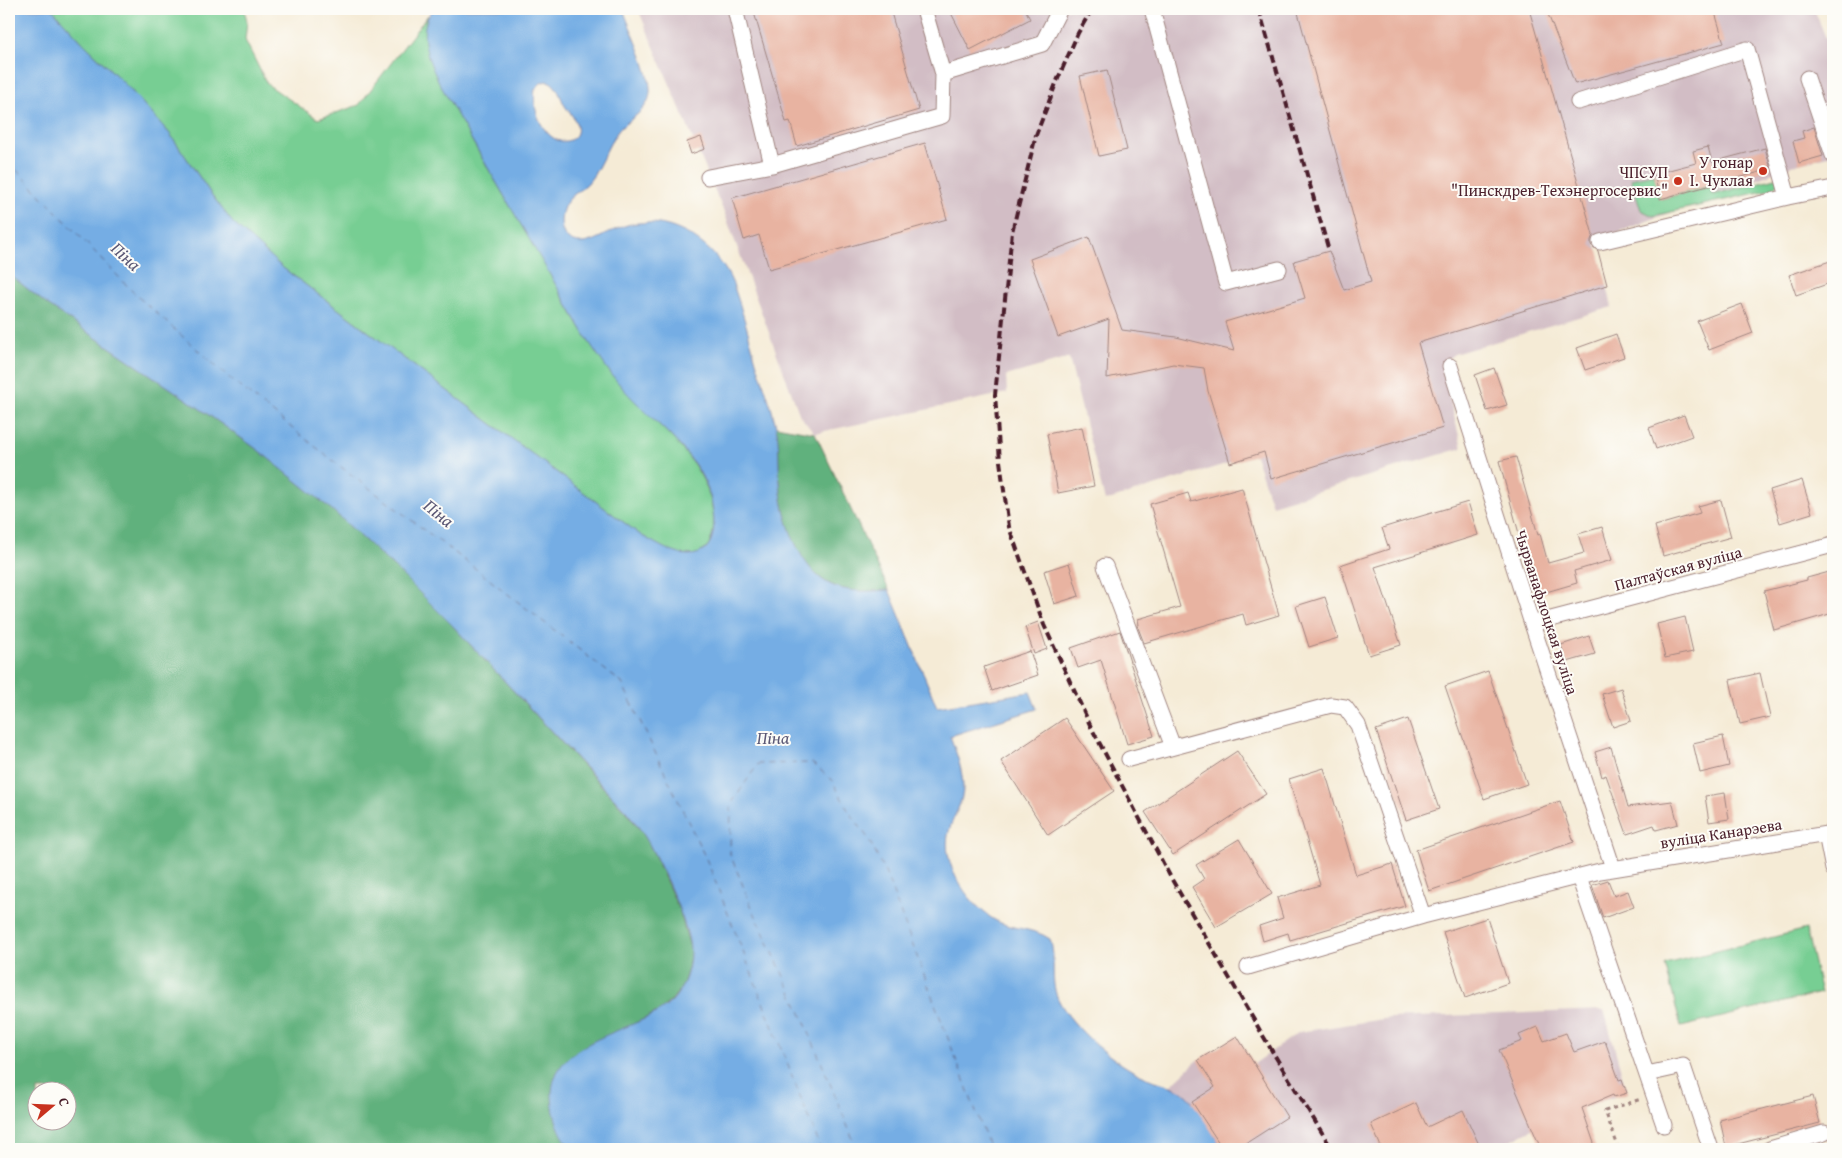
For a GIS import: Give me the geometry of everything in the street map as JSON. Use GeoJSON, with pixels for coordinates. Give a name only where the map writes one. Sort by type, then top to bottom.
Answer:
{"type":"FeatureCollection","features":[{"type":"Feature","properties":{"kind":"street"},"geometry":{"type":"LineString","coordinates":[[735,9],[772,165]]}},
{"type":"Feature","properties":{"kind":"street"},"geometry":{"type":"LineString","coordinates":[[708,177],[772,165],[942,116],[943,74],[924,9]]}},
{"type":"Feature","properties":{"kind":"street"},"geometry":{"type":"LineString","coordinates":[[943,74],[1042,44],[1060,9]]}},
{"type":"Feature","properties":{"kind":"street"},"geometry":{"type":"LineString","coordinates":[[1152,9],[1226,283],[1279,269]]}},
{"type":"Feature","properties":{"kind":"street"},"geometry":{"type":"LineString","coordinates":[[1578,102],[1747,49],[1788,197]]}},
{"type":"Feature","properties":{"kind":"street"},"geometry":{"type":"LineString","coordinates":[[1808,78],[1833,156]]}},
{"type":"Feature","properties":{"kind":"street"},"geometry":{"type":"LineString","coordinates":[[1600,242],[1833,188]]}},
{"type":"Feature","properties":{"kind":"street","name":"Чырванафлоцкая вуліца"},"geometry":{"type":"LineString","coordinates":[[1450,366],[1532,624],[1613,868]]}},
{"type":"Feature","properties":{"kind":"street","name":"Палтаўская вуліца"},"geometry":{"type":"LineString","coordinates":[[1532,624],[1833,545]]}},
{"type":"Feature","properties":{"kind":"street"},"geometry":{"type":"LineString","coordinates":[[1105,566],[1173,747]]}},
{"type":"Feature","properties":{"kind":"street"},"geometry":{"type":"LineString","coordinates":[[1129,759],[1331,705],[1345,707],[1358,725],[1423,916]]}},
{"type":"Feature","properties":{"kind":"street"},"geometry":{"type":"LineString","coordinates":[[1830,834],[1833,869]]}},
{"type":"Feature","properties":{"kind":"street","name":"вуліца Канарэева"},"geometry":{"type":"LineString","coordinates":[[1248,967],[1423,916],[1613,868],[1830,834]]}},
{"type":"Feature","properties":{"kind":"street"},"geometry":{"type":"LineString","coordinates":[[1579,877],[1664,1125]]}},
{"type":"Feature","properties":{"kind":"street"},"geometry":{"type":"LineString","coordinates":[[1646,1074],[1683,1066],[1711,1149]]}},
{"type":"Feature","properties":{"kind":"street"},"geometry":{"type":"LineString","coordinates":[[1770,1149],[1824,1133]]}},
{"type":"Feature","properties":{"kind":"path"},"geometry":{"type":"LineString","coordinates":[[1620,1149],[1605,1112],[1653,1094]]}},
{"type":"Feature","properties":{"kind":"shaded area"},"geometry":{"type":"Polygon","coordinates":[[[638,9],[1814,9],[1833,55],[1833,155],[1799,163],[1595,241],[1612,307],[1454,354],[1441,364],[1462,448],[1272,505],[1255,455],[1105,501],[1069,358],[1006,376],[1007,393],[815,433],[800,416],[726,217],[638,9]]]}},
{"type":"Feature","properties":{"kind":"shaded area"},"geometry":{"type":"Polygon","coordinates":[[[1604,1010],[1627,1093],[1595,1103],[1532,1129],[1494,1149],[1223,1149],[1186,1095],[1170,1086],[1198,1060],[1237,1036],[1254,1064],[1299,1032],[1390,1018],[1604,1010]]]}},
{"type":"Feature","properties":{"kind":"green space"},"geometry":{"type":"Polygon","coordinates":[[[52,9],[244,9],[247,21],[245,40],[267,84],[318,119],[359,105],[428,15],[425,39],[437,78],[578,324],[597,354],[619,383],[675,441],[699,472],[707,489],[713,511],[714,523],[709,544],[702,551],[693,555],[679,554],[665,549],[642,536],[283,268],[233,223],[170,134],[128,87],[83,43],[52,9]]]}},
{"type":"Feature","properties":{"kind":"green space"},"geometry":{"type":"Polygon","coordinates":[[[1654,174],[1661,199],[1710,186],[1712,195],[1778,177],[1779,183],[1774,188],[1765,191],[1653,216],[1641,210],[1631,179],[1654,174]]]}},
{"type":"Feature","properties":{"kind":"green space"},"geometry":{"type":"Polygon","coordinates":[[[9,274],[49,306],[258,450],[331,509],[395,568],[452,625],[627,813],[644,835],[680,912],[691,951],[688,969],[682,987],[671,1001],[657,1012],[566,1060],[556,1074],[552,1093],[571,1149],[9,1149],[9,274]]]}},
{"type":"Feature","properties":{"kind":"green space"},"geometry":{"type":"Polygon","coordinates":[[[776,426],[815,433],[889,590],[867,591],[839,588],[820,578],[801,555],[794,542],[784,512],[776,426]]]}},
{"type":"Feature","properties":{"kind":"green space"},"geometry":{"type":"Polygon","coordinates":[[[1806,929],[1821,993],[1681,1027],[1665,964],[1806,929]]]}},
{"type":"Feature","properties":{"kind":"water","name":"Піна"},"geometry":{"type":"Polygon","coordinates":[[[9,9],[52,9],[83,43],[128,87],[170,134],[233,223],[283,268],[642,536],[675,553],[693,555],[703,551],[713,535],[714,524],[711,501],[702,476],[684,450],[623,388],[607,369],[589,342],[456,113],[436,76],[426,48],[424,34],[426,21],[433,9],[623,9],[648,74],[650,93],[642,110],[618,131],[588,183],[566,203],[562,216],[561,226],[563,232],[570,240],[584,243],[631,224],[647,223],[678,229],[692,236],[705,246],[726,270],[736,293],[776,426],[781,496],[784,511],[795,542],[811,569],[822,579],[834,586],[848,590],[889,590],[937,707],[1030,692],[1037,709],[950,736],[963,781],[963,794],[949,831],[947,843],[948,856],[952,868],[965,892],[983,912],[1000,923],[1036,932],[1050,939],[1053,954],[1055,992],[1074,1022],[1108,1055],[1121,1064],[1145,1077],[1172,1086],[1187,1095],[1201,1113],[1223,1149],[571,1149],[557,1124],[552,1097],[555,1077],[565,1061],[580,1049],[599,1038],[657,1012],[672,1001],[683,984],[689,965],[689,941],[680,911],[651,847],[643,834],[627,812],[452,625],[395,568],[331,509],[258,450],[49,306],[9,274],[9,9]],[[548,81],[542,82],[535,89],[534,96],[538,118],[546,131],[557,140],[565,141],[572,139],[577,134],[577,126],[556,88],[548,81]]]}},
{"type":"Feature","properties":{"kind":"building"},"geometry":{"type":"Polygon","coordinates":[[[753,9],[890,9],[919,110],[797,146],[790,121],[786,122],[753,9]]]}},
{"type":"Feature","properties":{"kind":"building"},"geometry":{"type":"Polygon","coordinates":[[[949,9],[1025,9],[1030,19],[970,50],[949,9]]]}},
{"type":"Feature","properties":{"kind":"building"},"geometry":{"type":"Polygon","coordinates":[[[1297,9],[1529,9],[1593,235],[1591,245],[1598,251],[1607,285],[1418,343],[1443,428],[1271,479],[1264,452],[1230,463],[1208,391],[1204,368],[1173,364],[1107,378],[1109,319],[1058,337],[1030,259],[1089,237],[1122,330],[1176,337],[1234,351],[1225,322],[1305,298],[1294,261],[1329,251],[1344,290],[1371,282],[1297,9]]]}},
{"type":"Feature","properties":{"kind":"building"},"geometry":{"type":"Polygon","coordinates":[[[1546,9],[1714,9],[1724,43],[1575,84],[1546,9]]]}},
{"type":"Feature","properties":{"kind":"building"},"geometry":{"type":"Polygon","coordinates":[[[1107,70],[1127,150],[1099,156],[1080,76],[1107,70]]]}},
{"type":"Feature","properties":{"kind":"building"},"geometry":{"type":"Polygon","coordinates":[[[1814,127],[1823,156],[1799,163],[1793,141],[1804,138],[1802,131],[1814,127]]]}},
{"type":"Feature","properties":{"kind":"building"},"geometry":{"type":"Polygon","coordinates":[[[701,137],[705,149],[691,154],[687,142],[701,137]]]}},
{"type":"Feature","properties":{"kind":"building"},"geometry":{"type":"Polygon","coordinates":[[[925,143],[947,219],[769,269],[759,235],[744,240],[732,198],[925,143]]]}},
{"type":"Feature","properties":{"kind":"building"},"geometry":{"type":"Polygon","coordinates":[[[1708,147],[1712,162],[1765,148],[1771,169],[1660,199],[1654,174],[1696,163],[1693,151],[1708,147]]]}},
{"type":"Feature","properties":{"kind":"building"},"geometry":{"type":"Polygon","coordinates":[[[1833,260],[1833,282],[1796,295],[1789,275],[1833,260]]]}},
{"type":"Feature","properties":{"kind":"building"},"geometry":{"type":"Polygon","coordinates":[[[1742,304],[1753,333],[1709,350],[1697,321],[1742,304]]]}},
{"type":"Feature","properties":{"kind":"building"},"geometry":{"type":"Polygon","coordinates":[[[1616,334],[1624,357],[1585,370],[1577,348],[1616,334]]]}},
{"type":"Feature","properties":{"kind":"building"},"geometry":{"type":"Polygon","coordinates":[[[1494,368],[1507,405],[1487,411],[1475,375],[1494,368]]]}},
{"type":"Feature","properties":{"kind":"building"},"geometry":{"type":"Polygon","coordinates":[[[1684,415],[1692,436],[1656,449],[1649,428],[1684,415]]]}},
{"type":"Feature","properties":{"kind":"building"},"geometry":{"type":"Polygon","coordinates":[[[1082,427],[1094,486],[1058,493],[1047,434],[1082,427]]]}},
{"type":"Feature","properties":{"kind":"building"},"geometry":{"type":"Polygon","coordinates":[[[1516,457],[1548,563],[1584,553],[1578,534],[1602,527],[1612,560],[1574,571],[1577,583],[1536,595],[1499,461],[1516,457]]]}},
{"type":"Feature","properties":{"kind":"building"},"geometry":{"type":"Polygon","coordinates":[[[1802,480],[1812,513],[1780,523],[1770,490],[1802,480]]]}},
{"type":"Feature","properties":{"kind":"building"},"geometry":{"type":"Polygon","coordinates":[[[1242,488],[1279,615],[1246,625],[1243,614],[1144,643],[1137,625],[1139,625],[1138,619],[1180,607],[1150,504],[1188,493],[1191,502],[1242,488]]]}},
{"type":"Feature","properties":{"kind":"building"},"geometry":{"type":"Polygon","coordinates":[[[1721,500],[1731,537],[1663,556],[1655,526],[1700,513],[1698,506],[1721,500]]]}},
{"type":"Feature","properties":{"kind":"building"},"geometry":{"type":"Polygon","coordinates":[[[1468,502],[1478,535],[1375,567],[1401,645],[1369,655],[1340,565],[1389,549],[1382,528],[1468,502]]]}},
{"type":"Feature","properties":{"kind":"building"},"geometry":{"type":"Polygon","coordinates":[[[1069,563],[1079,596],[1054,604],[1044,571],[1069,563]]]}},
{"type":"Feature","properties":{"kind":"building"},"geometry":{"type":"Polygon","coordinates":[[[1833,571],[1833,613],[1774,630],[1764,591],[1833,571]]]}},
{"type":"Feature","properties":{"kind":"building"},"geometry":{"type":"Polygon","coordinates":[[[1325,597],[1338,638],[1309,647],[1296,606],[1325,597]]]}},
{"type":"Feature","properties":{"kind":"building"},"geometry":{"type":"Polygon","coordinates":[[[1685,617],[1693,652],[1665,658],[1657,624],[1685,617]]]}},
{"type":"Feature","properties":{"kind":"building"},"geometry":{"type":"Polygon","coordinates":[[[1038,622],[1047,649],[1034,654],[1025,627],[1038,622]]]}},
{"type":"Feature","properties":{"kind":"building"},"geometry":{"type":"Polygon","coordinates":[[[1120,631],[1154,736],[1127,744],[1101,660],[1078,668],[1071,648],[1120,631]]]}},
{"type":"Feature","properties":{"kind":"building"},"geometry":{"type":"Polygon","coordinates":[[[1589,636],[1595,654],[1567,662],[1561,645],[1589,636]]]}},
{"type":"Feature","properties":{"kind":"building"},"geometry":{"type":"Polygon","coordinates":[[[1030,651],[1038,675],[992,691],[984,667],[1030,651]]]}},
{"type":"Feature","properties":{"kind":"building"},"geometry":{"type":"Polygon","coordinates":[[[1488,671],[1527,784],[1484,799],[1445,686],[1488,671]]]}},
{"type":"Feature","properties":{"kind":"building"},"geometry":{"type":"Polygon","coordinates":[[[1760,673],[1770,717],[1740,724],[1730,680],[1760,673]]]}},
{"type":"Feature","properties":{"kind":"building"},"geometry":{"type":"Polygon","coordinates":[[[1621,688],[1631,721],[1613,727],[1602,694],[1621,688]]]}},
{"type":"Feature","properties":{"kind":"building"},"geometry":{"type":"Polygon","coordinates":[[[1065,718],[1114,791],[1048,835],[1001,761],[1065,718]]]}},
{"type":"Feature","properties":{"kind":"building"},"geometry":{"type":"Polygon","coordinates":[[[1408,719],[1439,809],[1406,820],[1376,730],[1408,719]]]}},
{"type":"Feature","properties":{"kind":"building"},"geometry":{"type":"Polygon","coordinates":[[[1723,736],[1729,766],[1700,773],[1693,743],[1723,736]]]}},
{"type":"Feature","properties":{"kind":"building"},"geometry":{"type":"Polygon","coordinates":[[[1611,747],[1628,807],[1672,801],[1678,824],[1656,830],[1654,825],[1627,834],[1606,775],[1602,777],[1595,752],[1611,747]]]}},
{"type":"Feature","properties":{"kind":"building"},"geometry":{"type":"Polygon","coordinates":[[[1237,751],[1266,794],[1173,855],[1145,812],[1237,751]]]}},
{"type":"Feature","properties":{"kind":"building"},"geometry":{"type":"Polygon","coordinates":[[[1324,768],[1356,875],[1392,864],[1405,906],[1290,940],[1288,933],[1263,941],[1259,926],[1283,918],[1277,898],[1320,885],[1289,779],[1324,768]]]}},
{"type":"Feature","properties":{"kind":"building"},"geometry":{"type":"Polygon","coordinates":[[[1725,793],[1729,819],[1709,822],[1705,796],[1725,793]]]}},
{"type":"Feature","properties":{"kind":"building"},"geometry":{"type":"Polygon","coordinates":[[[1560,801],[1574,842],[1429,891],[1416,850],[1560,801]]]}},
{"type":"Feature","properties":{"kind":"building"},"geometry":{"type":"Polygon","coordinates":[[[1239,839],[1272,894],[1216,927],[1192,887],[1204,879],[1196,865],[1239,839]]]}},
{"type":"Feature","properties":{"kind":"building"},"geometry":{"type":"Polygon","coordinates":[[[1608,880],[1614,896],[1628,891],[1634,907],[1603,918],[1592,885],[1608,880]]]}},
{"type":"Feature","properties":{"kind":"building"},"geometry":{"type":"Polygon","coordinates":[[[1487,918],[1508,983],[1465,998],[1443,932],[1487,918]]]}},
{"type":"Feature","properties":{"kind":"building"},"geometry":{"type":"Polygon","coordinates":[[[1538,1027],[1544,1041],[1566,1033],[1574,1052],[1605,1041],[1619,1080],[1622,1079],[1627,1093],[1614,1097],[1613,1095],[1582,1108],[1596,1149],[1541,1149],[1499,1050],[1522,1041],[1519,1035],[1538,1027]]]}},
{"type":"Feature","properties":{"kind":"building"},"geometry":{"type":"Polygon","coordinates":[[[1237,1036],[1287,1117],[1237,1149],[1223,1149],[1192,1102],[1215,1087],[1198,1060],[1237,1036]]]}},
{"type":"Feature","properties":{"kind":"building"},"geometry":{"type":"Polygon","coordinates":[[[1813,1096],[1820,1123],[1726,1147],[1720,1120],[1813,1096]]]}},
{"type":"Feature","properties":{"kind":"building"},"geometry":{"type":"Polygon","coordinates":[[[1416,1103],[1427,1127],[1463,1110],[1481,1149],[1382,1149],[1371,1124],[1416,1103]]]}},
{"type":"Feature","properties":{"kind":"ferry route"},"geometry":{"type":"LineString","coordinates":[[9,162],[136,295],[228,377],[332,460],[622,683],[708,863],[821,1149]]}},
{"type":"Feature","properties":{"kind":"ferry route"},"geometry":{"type":"LineString","coordinates":[[857,1149],[801,1013],[753,910],[730,854],[731,804],[758,764],[812,763],[832,780],[848,810],[868,838],[885,872],[990,1149]]}},
{"type":"Feature","properties":{"kind":"railway"},"geometry":{"type":"LineString","coordinates":[[1092,9],[1078,33],[1036,135],[1012,232],[995,395],[1000,461],[1009,527],[1044,625],[1091,727],[1171,878],[1272,1051],[1332,1149]]}},
{"type":"Feature","properties":{"kind":"railway"},"geometry":{"type":"LineString","coordinates":[[1259,9],[1329,251]]}},
{"type":"Feature","properties":{"kind":"place","name":"У гонар І. Чуклая"},"geometry":{"type":"Point","coordinates":[1763,171]}},
{"type":"Feature","properties":{"kind":"place","name":"ЧПСУП \"Пинскдрев-Техэнергосервис\""},"geometry":{"type":"Point","coordinates":[1678,181]}}]}
